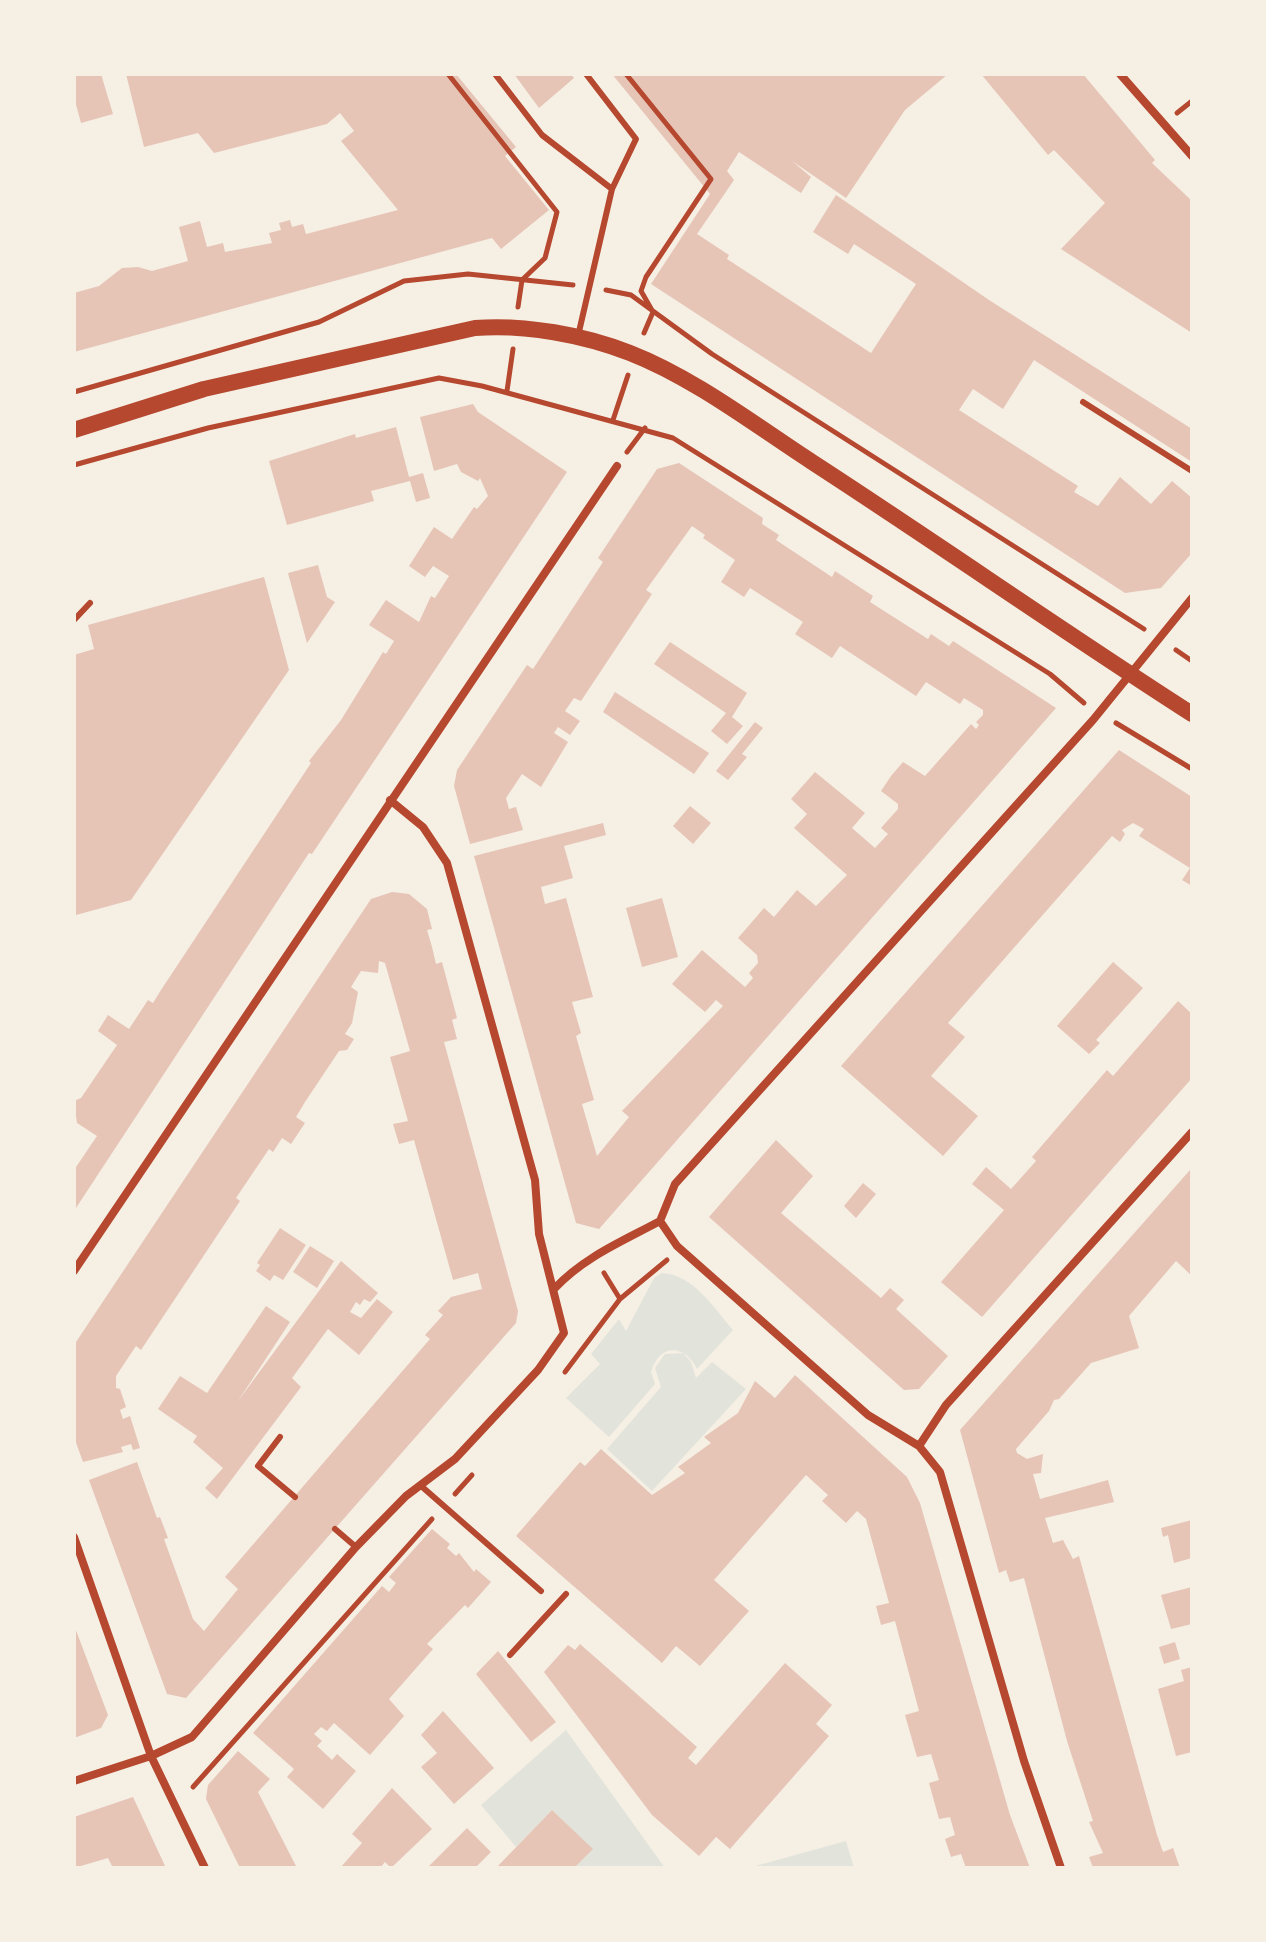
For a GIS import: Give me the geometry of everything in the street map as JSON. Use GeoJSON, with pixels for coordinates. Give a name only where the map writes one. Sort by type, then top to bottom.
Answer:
{"type":"FeatureCollection","features":[{"type":"Feature","properties":{"kind":"main road"},"geometry":{"type":"LineString","coordinates":[[74,430],[272,372],[475,328],[498,326],[578,338],[635,355],[691,386],[878,505],[1192,714]]}},
{"type":"Feature","properties":{"kind":"street"},"geometry":{"type":"LineString","coordinates":[[1120,74],[1192,156]]}},
{"type":"Feature","properties":{"kind":"street"},"geometry":{"type":"LineString","coordinates":[[74,1271],[617,466]]}},
{"type":"Feature","properties":{"kind":"street"},"geometry":{"type":"LineString","coordinates":[[555,1288],[572,1270],[660,1221],[666,1200],[685,1173],[1098,714],[1128,673],[1192,598]]}},
{"type":"Feature","properties":{"kind":"street"},"geometry":{"type":"LineString","coordinates":[[74,1781],[151,1756],[192,1737],[356,1547],[420,1485],[455,1459],[559,1344],[564,1333],[539,1234],[535,1180],[447,863],[423,827],[390,800]]}},
{"type":"Feature","properties":{"kind":"street"},"geometry":{"type":"LineString","coordinates":[[919,1446],[946,1405],[1192,1132]]}},
{"type":"Feature","properties":{"kind":"street"},"geometry":{"type":"LineString","coordinates":[[660,1221],[677,1246],[868,1415],[919,1446],[940,1472],[951,1501],[1024,1761],[1061,1868]]}},
{"type":"Feature","properties":{"kind":"street"},"geometry":{"type":"LineString","coordinates":[[74,1537],[151,1756],[205,1868]]}},
{"type":"Feature","properties":{"kind":"lane"},"geometry":{"type":"LineString","coordinates":[[495,74],[542,135],[612,189]]}},
{"type":"Feature","properties":{"kind":"lane"},"geometry":{"type":"LineString","coordinates":[[578,338],[612,189],[636,139],[586,74]]}},
{"type":"Feature","properties":{"kind":"lane"},"geometry":{"type":"LineString","coordinates":[[1083,402],[1192,471]]}},
{"type":"Feature","properties":{"kind":"lane"},"geometry":{"type":"LineString","coordinates":[[74,620],[90,603]]}},
{"type":"Feature","properties":{"kind":"lane"},"geometry":{"type":"LineString","coordinates":[[280,1437],[258,1466],[295,1497]]}},
{"type":"Feature","properties":{"kind":"lane"},"geometry":{"type":"LineString","coordinates":[[420,1485],[541,1591]]}},
{"type":"Feature","properties":{"kind":"lane"},"geometry":{"type":"LineString","coordinates":[[335,1529],[356,1547]]}},
{"type":"Feature","properties":{"kind":"lane"},"geometry":{"type":"LineString","coordinates":[[510,1655],[566,1594]]}},
{"type":"Feature","properties":{"kind":"path"},"geometry":{"type":"LineString","coordinates":[[448,74],[557,212],[545,258],[522,280]]}},
{"type":"Feature","properties":{"kind":"path"},"geometry":{"type":"LineString","coordinates":[[626,74],[711,179],[646,277],[641,291],[653,312]]}},
{"type":"Feature","properties":{"kind":"path"},"geometry":{"type":"LineString","coordinates":[[74,392],[319,322],[404,281],[468,274],[592,287],[631,295],[712,354],[1192,661]]}},
{"type":"Feature","properties":{"kind":"path"},"geometry":{"type":"LineString","coordinates":[[74,465],[208,428],[439,378],[507,391],[645,428],[673,438],[748,483],[1050,674],[1098,714],[1192,769]]}},
{"type":"Feature","properties":{"kind":"path"},"geometry":{"type":"LineString","coordinates":[[617,466],[645,428]]}},
{"type":"Feature","properties":{"kind":"path"},"geometry":{"type":"LineString","coordinates":[[594,1256],[620,1299]]}},
{"type":"Feature","properties":{"kind":"shaded area"},"geometry":{"type":"Polygon","coordinates":[[[662,1273],[673,1275],[693,1286],[733,1330],[697,1369],[679,1351],[672,1350],[660,1356],[651,1372],[655,1384],[609,1437],[566,1398],[600,1364],[591,1354],[619,1319],[626,1331],[654,1278],[662,1273]]]}},
{"type":"Feature","properties":{"kind":"shaded area"},"geometry":{"type":"Polygon","coordinates":[[[683,1353],[691,1362],[696,1378],[712,1362],[746,1389],[652,1491],[607,1449],[661,1387],[655,1368],[665,1354],[683,1353]]]}},
{"type":"Feature","properties":{"kind":"shaded area"},"geometry":{"type":"Polygon","coordinates":[[[566,1730],[665,1868],[574,1868],[592,1849],[552,1810],[516,1847],[481,1805],[566,1730]]]}},
{"type":"Feature","properties":{"kind":"shaded area"},"geometry":{"type":"Polygon","coordinates":[[[846,1841],[854,1868],[748,1868],[846,1841]]]}},
{"type":"Feature","properties":{"kind":"building"},"geometry":{"type":"Polygon","coordinates":[[[74,74],[101,74],[113,114],[81,123],[74,97],[74,74]]]}},
{"type":"Feature","properties":{"kind":"building"},"geometry":{"type":"Polygon","coordinates":[[[126,74],[456,74],[516,147],[505,156],[549,210],[501,249],[492,238],[74,352],[74,293],[99,286],[122,268],[138,267],[152,271],[188,261],[179,227],[200,221],[207,247],[223,243],[225,252],[272,243],[269,233],[281,230],[279,223],[290,220],[292,227],[303,224],[306,234],[398,210],[341,141],[354,131],[340,113],[327,124],[214,153],[198,133],[144,147],[126,74]]]}},
{"type":"Feature","properties":{"kind":"building"},"geometry":{"type":"Polygon","coordinates":[[[514,74],[571,74],[574,78],[539,108],[514,74]]]}},
{"type":"Feature","properties":{"kind":"building"},"geometry":{"type":"Polygon","coordinates":[[[612,74],[948,74],[905,110],[846,198],[792,161],[811,177],[801,193],[739,152],[727,171],[734,180],[697,234],[729,255],[727,259],[871,353],[916,284],[854,244],[848,254],[813,232],[836,195],[989,300],[1192,429],[1192,462],[1034,360],[1003,409],[973,389],[959,410],[1078,486],[1074,492],[1098,506],[1120,477],[1151,504],[1172,481],[1192,498],[1192,553],[1161,588],[1125,593],[651,284],[710,194],[612,74]]]}},
{"type":"Feature","properties":{"kind":"building"},"geometry":{"type":"Polygon","coordinates":[[[981,74],[1083,74],[1155,160],[1152,163],[1192,201],[1192,333],[1061,249],[1105,203],[1054,150],[1048,155],[981,74]]]}},
{"type":"Feature","properties":{"kind":"building"},"geometry":{"type":"Polygon","coordinates":[[[473,404],[478,412],[567,472],[312,854],[309,853],[74,1211],[74,1170],[97,1136],[77,1123],[74,1101],[81,1098],[117,1045],[98,1031],[108,1015],[129,1029],[148,1000],[153,1003],[311,763],[309,761],[341,720],[383,652],[386,654],[394,641],[369,625],[386,600],[419,622],[431,596],[435,598],[449,576],[433,566],[425,577],[409,566],[434,527],[452,539],[474,507],[477,509],[488,496],[480,478],[478,481],[461,472],[457,464],[434,471],[420,417],[473,404]]]}},
{"type":"Feature","properties":{"kind":"building"},"geometry":{"type":"Polygon","coordinates":[[[396,427],[409,477],[423,473],[430,498],[416,502],[410,481],[371,491],[374,501],[287,525],[269,461],[355,434],[356,438],[396,427]]]}},
{"type":"Feature","properties":{"kind":"building"},"geometry":{"type":"Polygon","coordinates":[[[679,463],[763,518],[762,524],[779,535],[776,540],[832,577],[835,571],[873,596],[870,602],[928,639],[931,634],[949,646],[953,641],[1056,708],[599,1229],[576,1223],[474,856],[603,823],[606,835],[564,846],[573,878],[541,887],[545,904],[566,898],[593,997],[572,1002],[581,1033],[576,1036],[594,1100],[582,1104],[597,1156],[629,1117],[622,1111],[723,1006],[716,1000],[705,1012],[672,984],[702,950],[745,987],[753,978],[749,973],[758,963],[757,955],[738,938],[764,908],[774,917],[797,890],[816,906],[847,875],[794,828],[807,814],[791,799],[815,772],[865,813],[852,828],[875,848],[888,834],[881,828],[898,809],[898,804],[881,791],[891,776],[903,762],[925,776],[971,724],[976,729],[979,725],[976,722],[983,715],[983,710],[964,698],[960,704],[926,682],[916,696],[840,646],[832,658],[795,634],[803,622],[750,588],[744,597],[721,582],[735,560],[703,538],[705,535],[692,526],[646,590],[652,594],[581,701],[574,698],[565,711],[580,721],[570,735],[558,727],[554,733],[568,742],[541,787],[522,774],[506,798],[509,809],[516,807],[523,830],[470,844],[454,786],[457,770],[527,665],[533,669],[603,562],[598,558],[657,469],[679,463]]]}},
{"type":"Feature","properties":{"kind":"building"},"geometry":{"type":"Polygon","coordinates":[[[318,565],[327,597],[335,602],[307,643],[288,573],[318,565]]]}},
{"type":"Feature","properties":{"kind":"building"},"geometry":{"type":"Polygon","coordinates":[[[264,577],[289,670],[131,900],[76,915],[74,655],[94,649],[88,625],[264,577]]]}},
{"type":"Feature","properties":{"kind":"building"},"geometry":{"type":"Polygon","coordinates":[[[670,642],[747,693],[732,717],[743,726],[727,744],[711,731],[726,713],[654,664],[670,642]]]}},
{"type":"Feature","properties":{"kind":"building"},"geometry":{"type":"Polygon","coordinates":[[[615,692],[709,753],[694,774],[603,712],[615,692]]]}},
{"type":"Feature","properties":{"kind":"building"},"geometry":{"type":"Polygon","coordinates":[[[755,722],[763,728],[742,754],[747,757],[728,780],[716,771],[755,722]]]}},
{"type":"Feature","properties":{"kind":"building"},"geometry":{"type":"Polygon","coordinates":[[[1119,750],[1192,797],[1192,886],[1182,880],[1190,868],[1139,836],[1144,829],[1133,823],[1122,830],[1125,834],[1120,842],[1112,836],[948,1023],[965,1037],[931,1076],[978,1116],[943,1156],[841,1066],[1119,750]]]}},
{"type":"Feature","properties":{"kind":"building"},"geometry":{"type":"Polygon","coordinates":[[[690,806],[711,823],[693,844],[673,826],[690,806]]]}},
{"type":"Feature","properties":{"kind":"building"},"geometry":{"type":"Polygon","coordinates":[[[392,892],[409,894],[427,909],[432,929],[427,930],[436,964],[442,962],[457,1018],[452,1020],[457,1039],[444,1042],[518,1311],[516,1323],[186,1698],[167,1694],[89,1480],[137,1462],[157,1518],[160,1517],[168,1538],[164,1539],[193,1619],[204,1631],[238,1589],[225,1577],[430,1339],[425,1335],[443,1315],[438,1311],[451,1297],[482,1289],[478,1273],[453,1280],[414,1140],[399,1144],[393,1124],[408,1121],[390,1057],[410,1051],[385,963],[379,961],[378,973],[361,971],[351,987],[358,992],[352,1023],[345,1034],[354,1039],[347,1050],[339,1051],[296,1117],[305,1123],[291,1144],[282,1138],[273,1152],[269,1149],[236,1198],[240,1201],[141,1350],[136,1346],[116,1376],[116,1388],[120,1389],[126,1407],[120,1410],[123,1419],[130,1416],[140,1448],[133,1450],[131,1444],[121,1447],[123,1452],[83,1462],[74,1437],[74,1345],[371,899],[392,892]]]}},
{"type":"Feature","properties":{"kind":"building"},"geometry":{"type":"Polygon","coordinates":[[[662,898],[678,957],[642,967],[626,908],[662,898]]]}},
{"type":"Feature","properties":{"kind":"building"},"geometry":{"type":"Polygon","coordinates":[[[1113,962],[1143,988],[1096,1040],[1100,1043],[1089,1054],[1057,1026],[1113,962]]]}},
{"type":"Feature","properties":{"kind":"building"},"geometry":{"type":"Polygon","coordinates":[[[1178,1001],[1192,1014],[1192,1078],[982,1317],[941,1282],[1004,1210],[972,1184],[986,1167],[1011,1189],[1036,1161],[1032,1157],[1107,1070],[1113,1076],[1178,1001]]]}},
{"type":"Feature","properties":{"kind":"building"},"geometry":{"type":"Polygon","coordinates":[[[776,1140],[813,1176],[781,1213],[881,1298],[890,1288],[904,1300],[896,1309],[948,1356],[919,1389],[904,1390],[709,1217],[776,1140]]]}},
{"type":"Feature","properties":{"kind":"building"},"geometry":{"type":"Polygon","coordinates":[[[1190,1170],[1192,1276],[1176,1261],[1129,1316],[1139,1348],[1091,1363],[1059,1399],[1054,1400],[1049,1411],[1016,1449],[1027,1459],[1043,1454],[1041,1473],[1033,1474],[1040,1499],[1108,1480],[1114,1502],[1045,1518],[1053,1543],[1063,1540],[1073,1559],[1079,1556],[1157,1835],[1163,1852],[1173,1848],[1180,1868],[1093,1868],[1089,1857],[1103,1853],[1089,1822],[1093,1821],[1067,1741],[1024,1578],[1010,1582],[1006,1570],[999,1573],[960,1430],[1190,1170]]]}},
{"type":"Feature","properties":{"kind":"building"},"geometry":{"type":"Polygon","coordinates":[[[863,1183],[876,1194],[856,1218],[844,1206],[863,1183]]]}},
{"type":"Feature","properties":{"kind":"building"},"geometry":{"type":"Polygon","coordinates":[[[280,1228],[306,1245],[283,1280],[274,1275],[270,1281],[256,1271],[260,1265],[257,1263],[280,1228]]]}},
{"type":"Feature","properties":{"kind":"building"},"geometry":{"type":"Polygon","coordinates":[[[310,1246],[334,1261],[317,1288],[293,1272],[310,1246]]]}},
{"type":"Feature","properties":{"kind":"building"},"geometry":{"type":"Polygon","coordinates":[[[341,1261],[378,1293],[370,1302],[364,1299],[360,1305],[356,1302],[350,1312],[361,1318],[377,1299],[393,1312],[359,1355],[328,1329],[292,1378],[301,1387],[217,1499],[205,1488],[223,1468],[193,1442],[197,1436],[158,1409],[180,1376],[207,1393],[266,1306],[290,1322],[238,1401],[341,1261]]]}},
{"type":"Feature","properties":{"kind":"building"},"geometry":{"type":"Polygon","coordinates":[[[795,1375],[907,1477],[920,1503],[1010,1815],[1030,1868],[966,1868],[961,1854],[951,1857],[945,1839],[955,1835],[950,1817],[939,1819],[929,1783],[939,1780],[931,1754],[917,1757],[905,1715],[919,1711],[895,1621],[881,1625],[876,1606],[889,1603],[866,1519],[857,1511],[846,1523],[822,1501],[828,1495],[806,1475],[714,1580],[749,1611],[700,1666],[676,1646],[662,1663],[516,1536],[580,1462],[585,1466],[601,1449],[652,1495],[685,1473],[678,1467],[711,1443],[704,1437],[738,1413],[755,1381],[775,1398],[795,1375]]]}},
{"type":"Feature","properties":{"kind":"building"},"geometry":{"type":"Polygon","coordinates":[[[1192,1520],[1192,1558],[1174,1563],[1168,1535],[1163,1537],[1161,1528],[1192,1520]]]}},
{"type":"Feature","properties":{"kind":"building"},"geometry":{"type":"Polygon","coordinates":[[[432,1529],[450,1544],[447,1548],[456,1556],[459,1553],[474,1572],[476,1569],[491,1582],[468,1608],[465,1605],[427,1644],[433,1649],[389,1699],[404,1716],[370,1755],[334,1723],[327,1731],[321,1727],[314,1734],[322,1741],[317,1746],[332,1760],[337,1754],[356,1771],[323,1809],[287,1777],[294,1769],[253,1733],[382,1586],[389,1592],[396,1583],[389,1577],[432,1529]]]}},
{"type":"Feature","properties":{"kind":"building"},"geometry":{"type":"Polygon","coordinates":[[[1192,1587],[1192,1624],[1171,1629],[1161,1595],[1192,1587]]]}},
{"type":"Feature","properties":{"kind":"building"},"geometry":{"type":"Polygon","coordinates":[[[74,1625],[108,1715],[101,1728],[74,1738],[74,1625]]]}},
{"type":"Feature","properties":{"kind":"building"},"geometry":{"type":"Polygon","coordinates":[[[1175,1642],[1180,1659],[1164,1664],[1159,1647],[1175,1642]]]}},
{"type":"Feature","properties":{"kind":"building"},"geometry":{"type":"Polygon","coordinates":[[[580,1644],[697,1747],[688,1758],[696,1765],[785,1663],[832,1705],[816,1724],[829,1736],[730,1849],[716,1837],[699,1856],[652,1815],[544,1672],[568,1645],[575,1650],[580,1644]]]}},
{"type":"Feature","properties":{"kind":"building"},"geometry":{"type":"Polygon","coordinates":[[[498,1651],[556,1722],[531,1742],[476,1674],[498,1651]]]}},
{"type":"Feature","properties":{"kind":"building"},"geometry":{"type":"Polygon","coordinates":[[[1192,1667],[1192,1752],[1176,1756],[1158,1689],[1184,1681],[1181,1670],[1192,1667]]]}},
{"type":"Feature","properties":{"kind":"building"},"geometry":{"type":"Polygon","coordinates":[[[443,1711],[494,1768],[454,1804],[421,1767],[437,1753],[421,1735],[443,1711]]]}},
{"type":"Feature","properties":{"kind":"building"},"geometry":{"type":"Polygon","coordinates":[[[238,1751],[270,1779],[258,1792],[297,1868],[240,1868],[206,1799],[208,1785],[238,1751]]]}},
{"type":"Feature","properties":{"kind":"building"},"geometry":{"type":"Polygon","coordinates":[[[392,1788],[432,1829],[391,1868],[385,1862],[380,1868],[340,1868],[362,1843],[352,1834],[392,1788]]]}},
{"type":"Feature","properties":{"kind":"building"},"geometry":{"type":"Polygon","coordinates":[[[133,1797],[166,1868],[113,1868],[108,1858],[74,1868],[74,1817],[133,1797]]]}},
{"type":"Feature","properties":{"kind":"building"},"geometry":{"type":"Polygon","coordinates":[[[552,1810],[593,1849],[574,1868],[496,1868],[552,1810]]]}},
{"type":"Feature","properties":{"kind":"building"},"geometry":{"type":"Polygon","coordinates":[[[467,1828],[491,1852],[475,1868],[427,1868],[467,1828]]]}}]}
